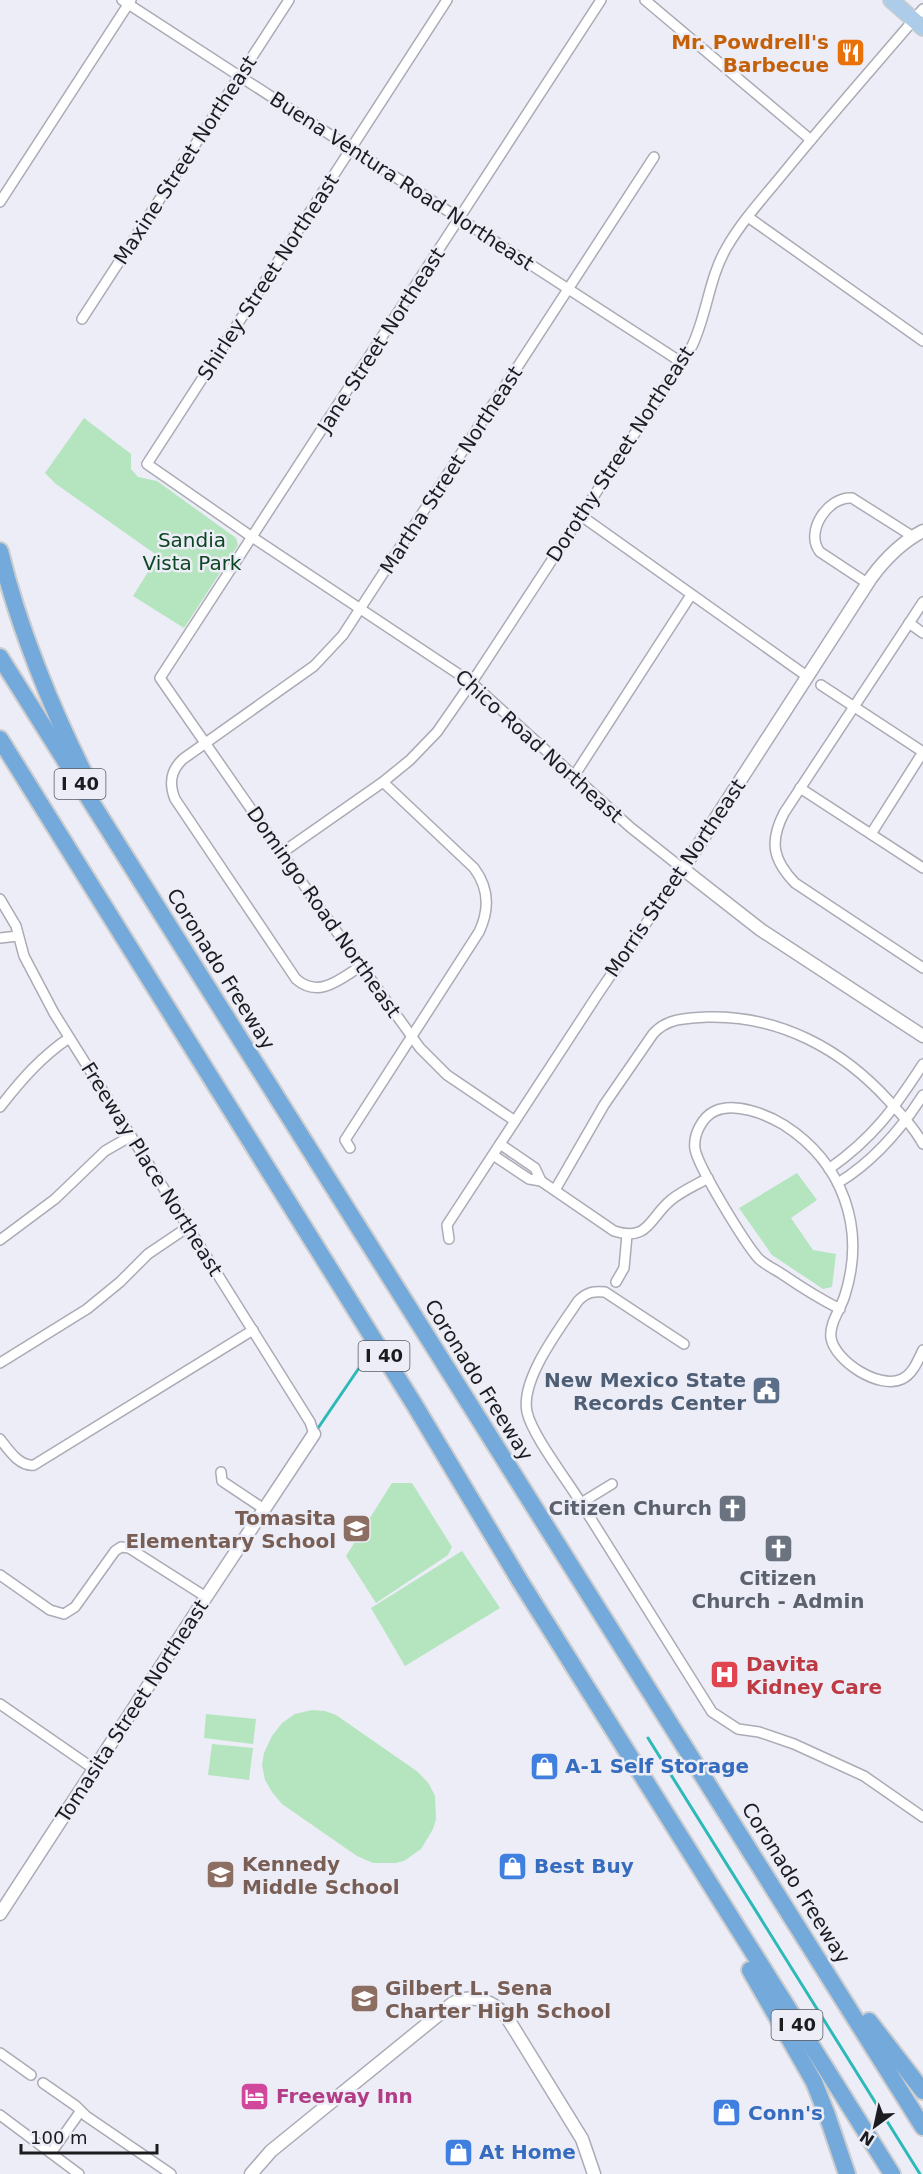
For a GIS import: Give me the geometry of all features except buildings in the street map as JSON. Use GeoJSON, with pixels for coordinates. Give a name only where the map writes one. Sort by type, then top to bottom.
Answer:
{"type":"FeatureCollection","features":[{"type":"Feature","properties":{"kind":"highway"},"geometry":{"type":"LineString","coordinates":[[0,551],[22,623],[63,728],[86,777],[159,911]]}},
{"type":"Feature","properties":{"kind":"highway","name":"Coronado Freeway"},"geometry":{"type":"LineString","coordinates":[[0,657],[923,2127]]}},
{"type":"Feature","properties":{"kind":"highway","name":"I 40"},"geometry":{"type":"LineString","coordinates":[[0,739],[414,1404],[514,1571],[892,2174]]}},
{"type":"Feature","properties":{"kind":"highway"},"geometry":{"type":"LineString","coordinates":[[0,754],[61,838]]}},
{"type":"Feature","properties":{"kind":"highway"},"geometry":{"type":"LineString","coordinates":[[752,1852],[880,2037],[923,2091]]}},
{"type":"Feature","properties":{"kind":"highway"},"geometry":{"type":"LineString","coordinates":[[703,1875],[732,1939],[814,2082],[828,2115],[847,2174]]}},
{"type":"Feature","properties":{"kind":"main road"},"geometry":{"type":"LineString","coordinates":[[891,0],[920,19]]}},
{"type":"Feature","properties":{"kind":"street","name":"Maxine Street Northeast"},"geometry":{"type":"LineString","coordinates":[[82,319],[289,0]]}},
{"type":"Feature","properties":{"kind":"street","name":"Shirley Street Northeast"},"geometry":{"type":"LineString","coordinates":[[147,464],[447,0]]}},
{"type":"Feature","properties":{"kind":"street","name":"Jane Street Northeast"},"geometry":{"type":"LineString","coordinates":[[160,678],[601,0]]}},
{"type":"Feature","properties":{"kind":"street"},"geometry":{"type":"LineString","coordinates":[[645,0],[811,140]]}},
{"type":"Feature","properties":{"kind":"street","name":"Buena Ventura Road Northeast"},"geometry":{"type":"LineString","coordinates":[[127,1],[681,362]]}},
{"type":"Feature","properties":{"kind":"street"},"geometry":{"type":"LineString","coordinates":[[0,202],[127,1]]}},
{"type":"Feature","properties":{"kind":"street","name":"Dorothy Street Northeast"},"geometry":{"type":"LineString","coordinates":[[282,852],[383,782],[430,741],[472,683],[681,362],[699,332],[718,267],[727,247],[748,217],[811,140],[920,19]]}},
{"type":"Feature","properties":{"kind":"street","name":"Martha Street Northeast"},"geometry":{"type":"LineString","coordinates":[[361,966],[334,983],[321,988],[306,987],[292,975],[172,791],[171,777],[175,767],[183,759],[314,666],[343,635],[654,157]]}},
{"type":"Feature","properties":{"kind":"street"},"geometry":{"type":"LineString","coordinates":[[748,217],[923,341]]}},
{"type":"Feature","properties":{"kind":"street","name":"Chico Road Northeast"},"geometry":{"type":"LineString","coordinates":[[147,464],[252,537],[472,683],[630,827],[683,869],[761,930],[923,1036]]}},
{"type":"Feature","properties":{"kind":"street"},"geometry":{"type":"LineString","coordinates":[[867,583],[820,552],[813,541],[814,532],[832,504],[841,499],[852,498],[918,534]]}},
{"type":"Feature","properties":{"kind":"street"},"geometry":{"type":"LineString","coordinates":[[580,515],[808,677]]}},
{"type":"Feature","properties":{"kind":"street","name":"Morris Street Northeast"},"geometry":{"type":"LineString","coordinates":[[449,1239],[447,1225],[683,869],[867,583],[881,564],[918,534]]}},
{"type":"Feature","properties":{"kind":"street"},"geometry":{"type":"LineString","coordinates":[[574,776],[691,595]]}},
{"type":"Feature","properties":{"kind":"street"},"geometry":{"type":"LineString","coordinates":[[923,602],[800,788],[780,821],[774,846],[779,865],[795,884],[923,968]]}},
{"type":"Feature","properties":{"kind":"street"},"geometry":{"type":"LineString","coordinates":[[909,624],[923,633]]}},
{"type":"Feature","properties":{"kind":"street","name":"Domingo Road Northeast"},"geometry":{"type":"LineString","coordinates":[[160,678],[412,1037],[447,1075],[515,1120]]}},
{"type":"Feature","properties":{"kind":"street"},"geometry":{"type":"LineString","coordinates":[[820,686],[923,752],[870,834]]}},
{"type":"Feature","properties":{"kind":"street"},"geometry":{"type":"LineString","coordinates":[[350,1148],[345,1140],[479,932],[485,917],[486,896],[483,882],[474,868],[383,782]]}},
{"type":"Feature","properties":{"kind":"street"},"geometry":{"type":"LineString","coordinates":[[800,788],[923,868]]}},
{"type":"Feature","properties":{"kind":"street","name":"Freeway Place Northeast"},"geometry":{"type":"LineString","coordinates":[[0,899],[16,926],[34,977],[69,1038],[310,1422],[314,1434]]}},
{"type":"Feature","properties":{"kind":"street"},"geometry":{"type":"LineString","coordinates":[[0,938],[18,936]]}},
{"type":"Feature","properties":{"kind":"street"},"geometry":{"type":"LineString","coordinates":[[555,1190],[604,1105],[653,1034],[662,1025],[671,1021],[690,1018],[744,1019],[784,1029],[817,1043],[845,1059],[865,1076],[906,1120],[923,1144]]}},
{"type":"Feature","properties":{"kind":"street"},"geometry":{"type":"LineString","coordinates":[[0,1107],[25,1074],[48,1052],[69,1038]]}},
{"type":"Feature","properties":{"kind":"street"},"geometry":{"type":"LineString","coordinates":[[829,1169],[859,1147],[879,1126],[923,1064]]}},
{"type":"Feature","properties":{"kind":"street"},"geometry":{"type":"LineString","coordinates":[[838,1183],[854,1173],[891,1140],[923,1095]]}},
{"type":"Feature","properties":{"kind":"street"},"geometry":{"type":"LineString","coordinates":[[840,1309],[817,1297],[759,1258],[708,1178],[695,1150],[697,1132],[706,1118],[716,1111],[738,1108],[766,1116],[793,1131],[805,1140],[838,1183],[849,1212],[853,1244],[850,1278],[840,1309],[832,1325],[831,1335],[833,1346],[844,1360],[873,1379],[887,1382],[903,1379],[912,1370],[923,1350]]}},
{"type":"Feature","properties":{"kind":"street"},"geometry":{"type":"LineString","coordinates":[[0,1240],[55,1199],[105,1151],[130,1136]]}},
{"type":"Feature","properties":{"kind":"street"},"geometry":{"type":"LineString","coordinates":[[500,1144],[535,1168],[541,1181]]}},
{"type":"Feature","properties":{"kind":"street"},"geometry":{"type":"LineString","coordinates":[[493,1155],[528,1179],[541,1181],[614,1231],[627,1235],[644,1230],[670,1201],[708,1178]]}},
{"type":"Feature","properties":{"kind":"street"},"geometry":{"type":"LineString","coordinates":[[0,1363],[87,1309],[120,1282],[148,1254],[188,1227]]}},
{"type":"Feature","properties":{"kind":"street"},"geometry":{"type":"LineString","coordinates":[[616,1282],[624,1268],[627,1235]]}},
{"type":"Feature","properties":{"kind":"street"},"geometry":{"type":"LineString","coordinates":[[684,1344],[605,1292],[592,1291],[585,1294],[578,1300],[538,1366],[529,1386],[526,1405],[531,1424],[712,1712],[738,1729],[773,1736],[864,1776],[923,1817]]}},
{"type":"Feature","properties":{"kind":"street"},"geometry":{"type":"LineString","coordinates":[[0,1439],[20,1461],[30,1466],[34,1465],[253,1330]]}},
{"type":"Feature","properties":{"kind":"street","name":"Tomasita Street Northeast"},"geometry":{"type":"LineString","coordinates":[[0,1914],[314,1434]]}},
{"type":"Feature","properties":{"kind":"street"},"geometry":{"type":"LineString","coordinates":[[221,1472],[222,1481],[264,1509]]}},
{"type":"Feature","properties":{"kind":"street"},"geometry":{"type":"LineString","coordinates":[[581,1503],[612,1484]]}},
{"type":"Feature","properties":{"kind":"street"},"geometry":{"type":"LineString","coordinates":[[0,1575],[50,1610],[64,1614],[75,1607],[115,1551],[121,1547],[129,1548],[206,1597]]}},
{"type":"Feature","properties":{"kind":"street"},"geometry":{"type":"LineString","coordinates":[[2,1709],[94,1770]]}},
{"type":"Feature","properties":{"kind":"street"},"geometry":{"type":"LineString","coordinates":[[251,2174],[271,2151],[453,2003],[472,1998],[495,2005],[508,2019],[582,2139],[594,2174]]}},
{"type":"Feature","properties":{"kind":"street"},"geometry":{"type":"LineString","coordinates":[[0,2053],[31,2075]]}},
{"type":"Feature","properties":{"kind":"street"},"geometry":{"type":"LineString","coordinates":[[43,2083],[76,2106],[80,2112],[169,2174]]}},
{"type":"Feature","properties":{"kind":"street"},"geometry":{"type":"LineString","coordinates":[[51,2153],[80,2112]]}},
{"type":"Feature","properties":{"kind":"street"},"geometry":{"type":"LineString","coordinates":[[0,2115],[79,2174]]}},
{"type":"Feature","properties":{"kind":"green space","name":"Sandia Vista Park"},"geometry":{"type":"Polygon","coordinates":[[[84,418],[131,454],[131,469],[138,477],[157,481],[236,538],[238,545],[184,628],[133,596],[158,556],[56,484],[45,473],[84,418]]]}},
{"type":"Feature","properties":{"kind":"green space"},"geometry":{"type":"Polygon","coordinates":[[[797,1173],[817,1200],[791,1218],[813,1250],[836,1254],[832,1287],[823,1289],[772,1255],[739,1208],[797,1173]]]}},
{"type":"Feature","properties":{"kind":"green space"},"geometry":{"type":"Polygon","coordinates":[[[392,1483],[412,1483],[452,1547],[448,1555],[376,1603],[346,1556],[392,1483]]]}},
{"type":"Feature","properties":{"kind":"green space"},"geometry":{"type":"Polygon","coordinates":[[[462,1551],[500,1608],[405,1666],[371,1608],[462,1551]]]}},
{"type":"Feature","properties":{"kind":"green space"},"geometry":{"type":"Polygon","coordinates":[[[312,1710],[336,1715],[418,1772],[429,1784],[435,1796],[436,1819],[433,1829],[421,1849],[404,1861],[373,1863],[357,1856],[282,1804],[272,1792],[265,1780],[262,1765],[264,1753],[272,1736],[282,1723],[295,1714],[312,1710]]]}},
{"type":"Feature","properties":{"kind":"green space"},"geometry":{"type":"Polygon","coordinates":[[[206,1714],[256,1719],[253,1744],[204,1738],[206,1714]]]}},
{"type":"Feature","properties":{"kind":"green space"},"geometry":{"type":"Polygon","coordinates":[[[212,1744],[253,1748],[249,1780],[208,1775],[212,1744]]]}},
{"type":"Feature","properties":{"kind":"waterway"},"geometry":{"type":"LineString","coordinates":[[316,1431],[359,1368]]}},
{"type":"Feature","properties":{"kind":"waterway"},"geometry":{"type":"LineString","coordinates":[[648,1738],[920,2174]]}},
{"type":"Feature","properties":{"kind":"place","name":"Mr. Powdrell's Barbecue"},"geometry":{"type":"Point","coordinates":[850,53]}},
{"type":"Feature","properties":{"kind":"place","name":"New Mexico State Records Center"},"geometry":{"type":"Point","coordinates":[767,1391]}},
{"type":"Feature","properties":{"kind":"place","name":"Citizen Church"},"geometry":{"type":"Point","coordinates":[733,1508]}},
{"type":"Feature","properties":{"kind":"place","name":"Tomasita Elementary School"},"geometry":{"type":"Point","coordinates":[357,1529]}},
{"type":"Feature","properties":{"kind":"place","name":"Citizen Church - Admin"},"geometry":{"type":"Point","coordinates":[778,1548]}},
{"type":"Feature","properties":{"kind":"place","name":"Davita Kidney Care"},"geometry":{"type":"Point","coordinates":[725,1675]}},
{"type":"Feature","properties":{"kind":"place","name":"A-1 Self Storage"},"geometry":{"type":"Point","coordinates":[544,1766]}},
{"type":"Feature","properties":{"kind":"place","name":"Best Buy"},"geometry":{"type":"Point","coordinates":[513,1866]}},
{"type":"Feature","properties":{"kind":"place","name":"Kennedy Middle School"},"geometry":{"type":"Point","coordinates":[221,1875]}},
{"type":"Feature","properties":{"kind":"place","name":"Gilbert L. Sena Charter High School"},"geometry":{"type":"Point","coordinates":[364,1999]}},
{"type":"Feature","properties":{"kind":"place","name":"Freeway Inn"},"geometry":{"type":"Point","coordinates":[255,2096]}},
{"type":"Feature","properties":{"kind":"place","name":"Conn's"},"geometry":{"type":"Point","coordinates":[727,2113]}},
{"type":"Feature","properties":{"kind":"place","name":"At Home"},"geometry":{"type":"Point","coordinates":[458,2152]}}]}
